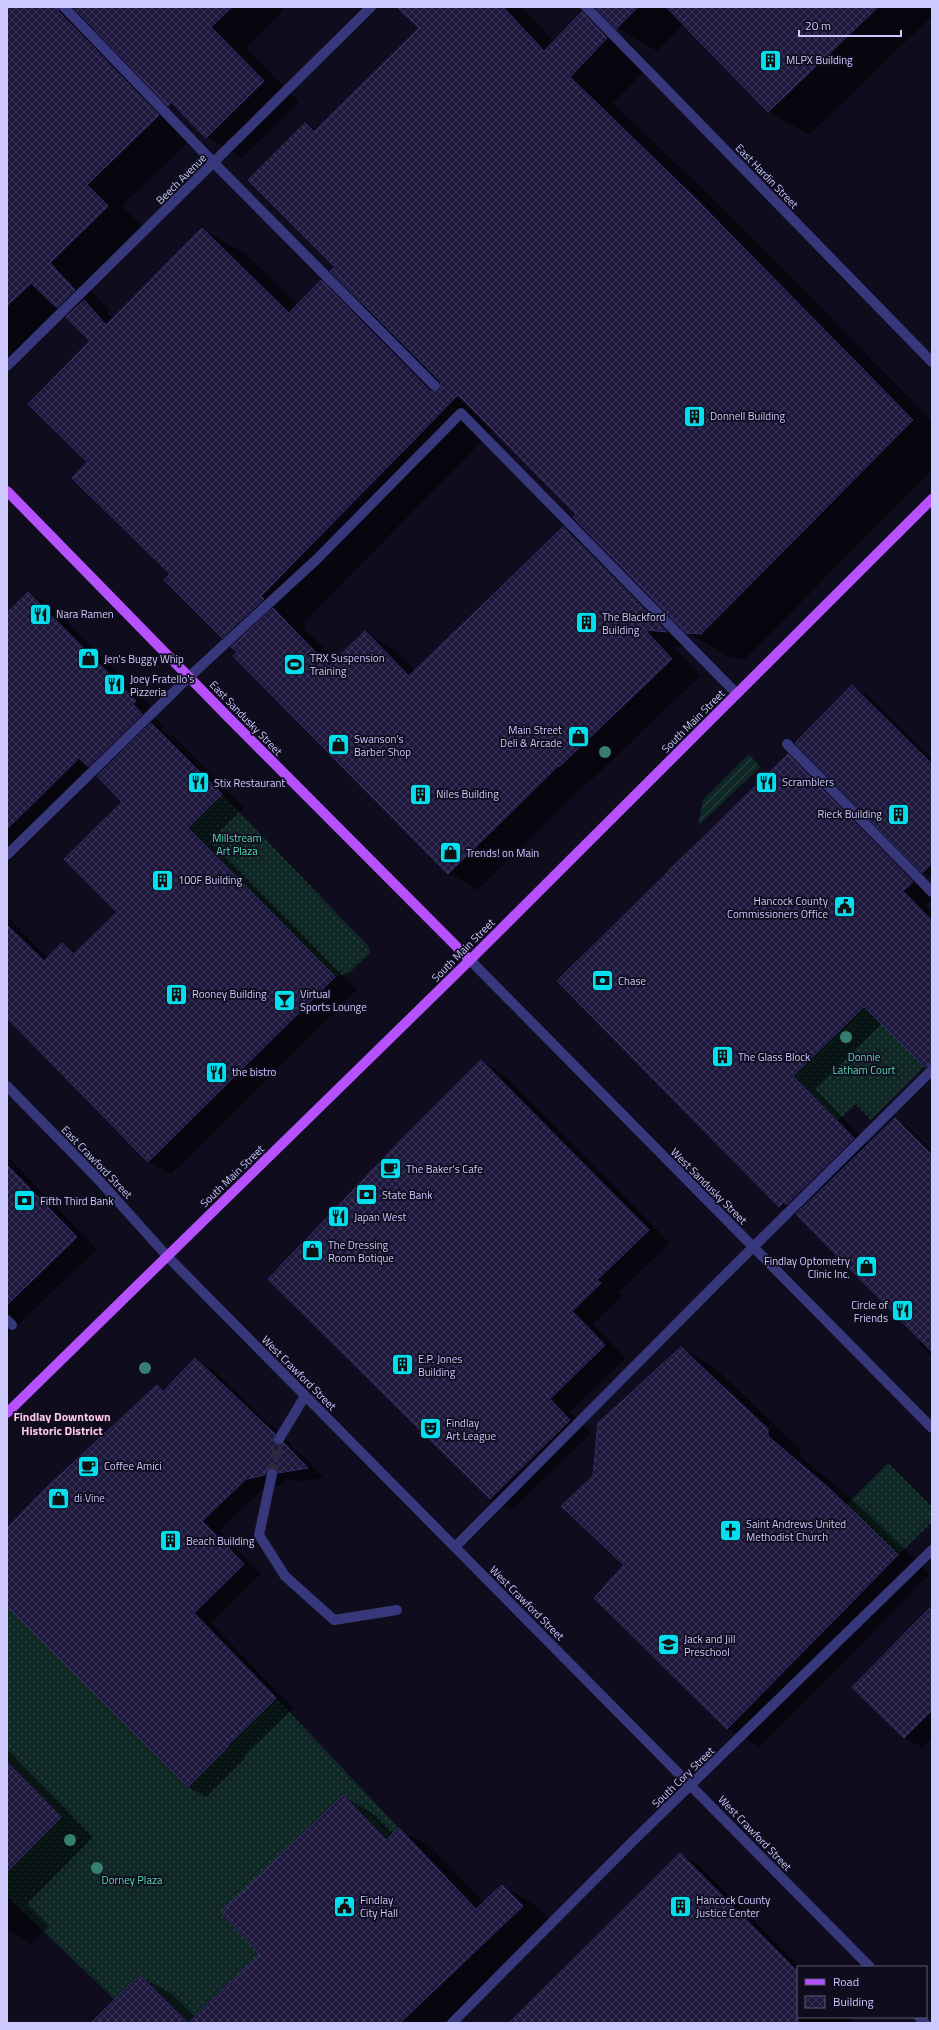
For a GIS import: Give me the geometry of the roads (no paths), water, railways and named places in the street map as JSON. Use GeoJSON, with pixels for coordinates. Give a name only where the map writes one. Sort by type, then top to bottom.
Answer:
{"type":"FeatureCollection","features":[{"type":"Feature","properties":{"kind":"main road","name":"East Sandusky Street"},"geometry":{"type":"LineString","coordinates":[[7,491],[228,718],[470,960]]}},
{"type":"Feature","properties":{"kind":"main road","name":"South Main Street"},"geometry":{"type":"LineString","coordinates":[[7,1413],[470,960],[932,499]]}},
{"type":"Feature","properties":{"kind":"street"},"geometry":{"type":"LineString","coordinates":[[64,7],[214,163],[435,386]]}},
{"type":"Feature","properties":{"kind":"street","name":"Beech Avenue"},"geometry":{"type":"LineString","coordinates":[[7,366],[371,7]]}},
{"type":"Feature","properties":{"kind":"street","name":"East Hardin Street"},"geometry":{"type":"LineString","coordinates":[[586,7],[932,362]]}},
{"type":"Feature","properties":{"kind":"street"},"geometry":{"type":"LineString","coordinates":[[7,855],[189,677],[317,559],[461,413],[737,694]]}},
{"type":"Feature","properties":{"kind":"street"},"geometry":{"type":"LineString","coordinates":[[787,744],[929,889]]}},
{"type":"Feature","properties":{"kind":"street","name":"West Sandusky Street"},"geometry":{"type":"LineString","coordinates":[[470,960],[932,1428]]}},
{"type":"Feature","properties":{"kind":"street"},"geometry":{"type":"LineString","coordinates":[[455,1548],[753,1247],[932,1070]]}},
{"type":"Feature","properties":{"kind":"street","name":"East Crawford Street"},"geometry":{"type":"LineString","coordinates":[[7,1086],[95,1176],[167,1256]]}},
{"type":"Feature","properties":{"kind":"street","name":"West Crawford Street"},"geometry":{"type":"LineString","coordinates":[[167,1256],[869,1966]]}},
{"type":"Feature","properties":{"kind":"street"},"geometry":{"type":"LineString","coordinates":[[280,1439],[305,1396]]}},
{"type":"Feature","properties":{"kind":"street"},"geometry":{"type":"LineString","coordinates":[[272,1474],[259,1535],[285,1576],[334,1620],[398,1610]]}},
{"type":"Feature","properties":{"kind":"street","name":"South Cory Street"},"geometry":{"type":"LineString","coordinates":[[452,2023],[932,1550]]}},
{"type":"Feature","properties":{"kind":"tunnel"},"geometry":{"type":"LineString","coordinates":[[272,1474],[279,1439]]}},
{"type":"Feature","properties":{"kind":"place","name":"MLPX Building"},"geometry":{"type":"Point","coordinates":[770,60]}},
{"type":"Feature","properties":{"kind":"place","name":"Donnell Building"},"geometry":{"type":"Point","coordinates":[694,416]}},
{"type":"Feature","properties":{"kind":"place","name":"Nara Ramen"},"geometry":{"type":"Point","coordinates":[41,614]}},
{"type":"Feature","properties":{"kind":"place","name":"The Blackford Building"},"geometry":{"type":"Point","coordinates":[587,623]}},
{"type":"Feature","properties":{"kind":"place","name":"Jen's Buggy Whip"},"geometry":{"type":"Point","coordinates":[88,659]}},
{"type":"Feature","properties":{"kind":"place","name":"TRX Suspension Training"},"geometry":{"type":"Point","coordinates":[294,664]}},
{"type":"Feature","properties":{"kind":"place","name":"Joey Fratello's Pizzeria"},"geometry":{"type":"Point","coordinates":[114,685]}},
{"type":"Feature","properties":{"kind":"place","name":"Main Street Deli & Arcade"},"geometry":{"type":"Point","coordinates":[578,736]}},
{"type":"Feature","properties":{"kind":"place","name":"Swanson's Barber Shop"},"geometry":{"type":"Point","coordinates":[339,745]}},
{"type":"Feature","properties":{"kind":"place","name":"Scramblers"},"geometry":{"type":"Point","coordinates":[767,782]}},
{"type":"Feature","properties":{"kind":"place","name":"Stix Restaurant"},"geometry":{"type":"Point","coordinates":[198,783]}},
{"type":"Feature","properties":{"kind":"place","name":"Niles Building"},"geometry":{"type":"Point","coordinates":[420,794]}},
{"type":"Feature","properties":{"kind":"place","name":"Rieck Building"},"geometry":{"type":"Point","coordinates":[898,814]}},
{"type":"Feature","properties":{"kind":"place","name":"Trends! on Main"},"geometry":{"type":"Point","coordinates":[450,853]}},
{"type":"Feature","properties":{"kind":"place","name":"100F Building"},"geometry":{"type":"Point","coordinates":[162,880]}},
{"type":"Feature","properties":{"kind":"place","name":"Hancock County Commissioners Office"},"geometry":{"type":"Point","coordinates":[844,907]}},
{"type":"Feature","properties":{"kind":"place","name":"Chase"},"geometry":{"type":"Point","coordinates":[603,981]}},
{"type":"Feature","properties":{"kind":"place","name":"Rooney Building"},"geometry":{"type":"Point","coordinates":[176,994]}},
{"type":"Feature","properties":{"kind":"place","name":"Virtual Sports Lounge"},"geometry":{"type":"Point","coordinates":[285,1000]}},
{"type":"Feature","properties":{"kind":"place","name":"The Glass Block"},"geometry":{"type":"Point","coordinates":[722,1057]}},
{"type":"Feature","properties":{"kind":"place","name":"the bistro"},"geometry":{"type":"Point","coordinates":[217,1072]}},
{"type":"Feature","properties":{"kind":"place","name":"The Baker's Cafe"},"geometry":{"type":"Point","coordinates":[390,1169]}},
{"type":"Feature","properties":{"kind":"place","name":"State Bank"},"geometry":{"type":"Point","coordinates":[367,1195]}},
{"type":"Feature","properties":{"kind":"place","name":"Fifth Third Bank"},"geometry":{"type":"Point","coordinates":[25,1201]}},
{"type":"Feature","properties":{"kind":"place","name":"Japan West"},"geometry":{"type":"Point","coordinates":[339,1217]}},
{"type":"Feature","properties":{"kind":"place","name":"The Dressing Room Botique"},"geometry":{"type":"Point","coordinates":[313,1251]}},
{"type":"Feature","properties":{"kind":"place","name":"Findlay Optometry Clinic Inc."},"geometry":{"type":"Point","coordinates":[866,1267]}},
{"type":"Feature","properties":{"kind":"place","name":"Circle of Friends"},"geometry":{"type":"Point","coordinates":[903,1311]}},
{"type":"Feature","properties":{"kind":"place","name":"E.P. Jones Building"},"geometry":{"type":"Point","coordinates":[402,1365]}},
{"type":"Feature","properties":{"kind":"place","name":"Findlay Art League"},"geometry":{"type":"Point","coordinates":[431,1429]}},
{"type":"Feature","properties":{"kind":"place","name":"Coffee Amici"},"geometry":{"type":"Point","coordinates":[89,1466]}},
{"type":"Feature","properties":{"kind":"place","name":"di Vine"},"geometry":{"type":"Point","coordinates":[58,1498]}},
{"type":"Feature","properties":{"kind":"place","name":"Saint Andrews United Methodist Church"},"geometry":{"type":"Point","coordinates":[730,1530]}},
{"type":"Feature","properties":{"kind":"place","name":"Beach Building"},"geometry":{"type":"Point","coordinates":[171,1541]}},
{"type":"Feature","properties":{"kind":"place","name":"Jack and Jill Preschool"},"geometry":{"type":"Point","coordinates":[668,1645]}},
{"type":"Feature","properties":{"kind":"place","name":"Findlay City Hall"},"geometry":{"type":"Point","coordinates":[344,1906]}},
{"type":"Feature","properties":{"kind":"place","name":"Hancock County Justice Center"},"geometry":{"type":"Point","coordinates":[680,1906]}},
{"type":"Feature","properties":{"kind":"district","name":"Findlay Downtown Historic District"},"geometry":{"type":"Point","coordinates":[62,1423]}},
{"type":"Feature","properties":{"kind":"park label","name":"Millstream Art Plaza"},"geometry":{"type":"Point","coordinates":[237,844]}},
{"type":"Feature","properties":{"kind":"park label","name":"Donnie Latham Court"},"geometry":{"type":"Point","coordinates":[864,1063]}},
{"type":"Feature","properties":{"kind":"park label","name":"Dorney Plaza"},"geometry":{"type":"Point","coordinates":[132,1880]}}]}
